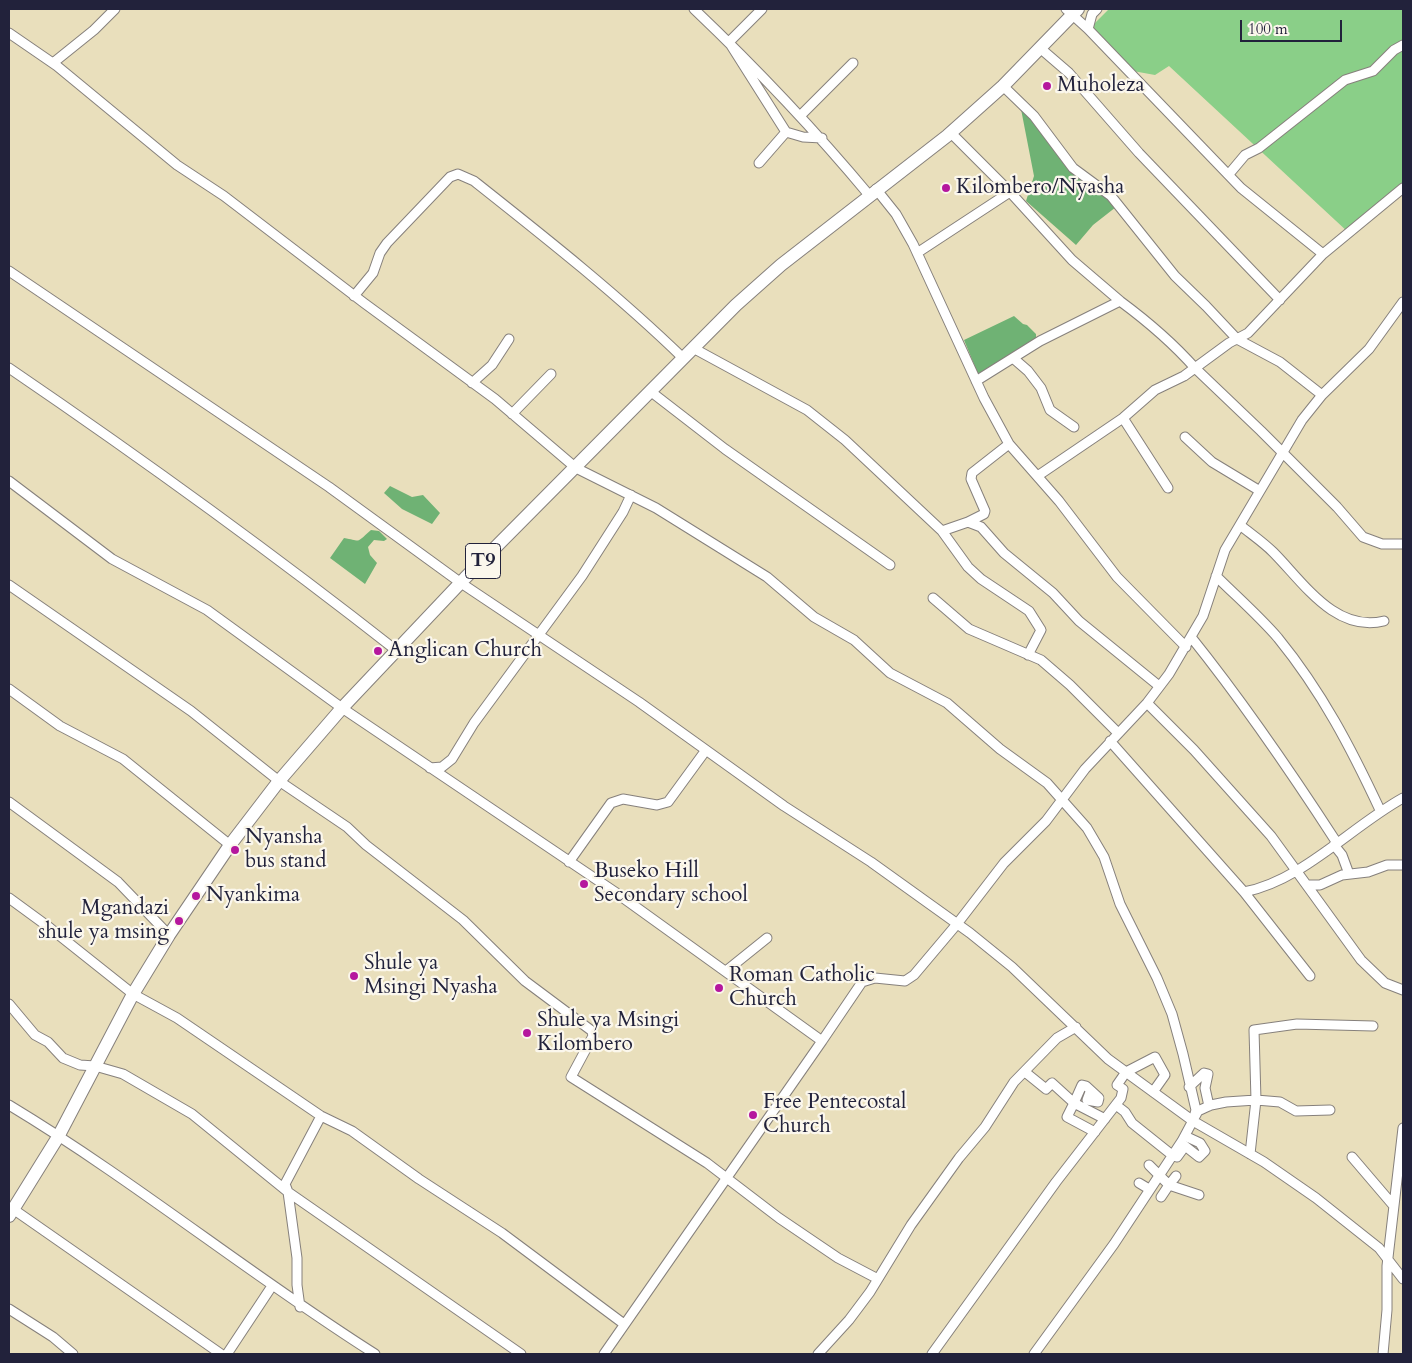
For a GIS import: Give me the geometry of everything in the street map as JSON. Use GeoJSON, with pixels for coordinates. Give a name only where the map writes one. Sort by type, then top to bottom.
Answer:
{"type":"FeatureCollection","features":[{"type":"Feature","properties":{"kind":"highway","name":"T9"},"geometry":{"type":"LineString","coordinates":[[10,1214],[58,1137],[133,994],[169,935],[230,845],[280,781],[342,708],[461,583],[693,348],[781,265],[873,192],[918,160],[1004,86],[1072,11]]}},
{"type":"Feature","properties":{"kind":"street"},"geometry":{"type":"LineString","coordinates":[[53,63],[94,30],[115,9]]}},
{"type":"Feature","properties":{"kind":"street"},"geometry":{"type":"LineString","coordinates":[[694,9],[801,115],[896,214],[917,253],[976,381],[1009,444],[1038,475],[1117,577],[1186,647]]}},
{"type":"Feature","properties":{"kind":"street"},"geometry":{"type":"LineString","coordinates":[[729,42],[762,9]]}},
{"type":"Feature","properties":{"kind":"street"},"geometry":{"type":"LineString","coordinates":[[1088,29],[1092,14],[1097,9]]}},
{"type":"Feature","properties":{"kind":"street"},"geometry":{"type":"LineString","coordinates":[[1072,11],[1257,203],[1323,254]]}},
{"type":"Feature","properties":{"kind":"street"},"geometry":{"type":"LineString","coordinates":[[9,33],[53,63],[177,165],[224,196],[354,296],[472,383],[576,468],[656,508],[767,577],[814,617],[854,640],[890,673],[947,703],[1000,749],[1047,783],[1087,828],[1104,857],[1120,904],[1172,1014],[1196,1110],[1185,1136],[1148,1189],[1114,1244],[1034,1354]]}},
{"type":"Feature","properties":{"kind":"street"},"geometry":{"type":"LineString","coordinates":[[729,42],[786,132],[803,137],[822,138]]}},
{"type":"Feature","properties":{"kind":"street"},"geometry":{"type":"LineString","coordinates":[[1229,174],[1245,155],[1259,148],[1345,80],[1373,71],[1394,50],[1403,45]]}},
{"type":"Feature","properties":{"kind":"street"},"geometry":{"type":"LineString","coordinates":[[1040,48],[1069,73],[1139,153],[1280,300]]}},
{"type":"Feature","properties":{"kind":"street"},"geometry":{"type":"LineString","coordinates":[[801,115],[853,63]]}},
{"type":"Feature","properties":{"kind":"street"},"geometry":{"type":"LineString","coordinates":[[1004,86],[1034,116],[1073,168],[1111,196],[1175,276],[1237,339],[1280,362],[1322,395]]}},
{"type":"Feature","properties":{"kind":"street"},"geometry":{"type":"LineString","coordinates":[[759,164],[786,132]]}},
{"type":"Feature","properties":{"kind":"street"},"geometry":{"type":"LineString","coordinates":[[951,133],[1010,192],[1072,260],[1120,301],[1154,326],[1194,368],[1337,507],[1363,537],[1382,544],[1403,544]]}},
{"type":"Feature","properties":{"kind":"street"},"geometry":{"type":"LineString","coordinates":[[354,296],[373,273],[380,253],[387,244],[450,177],[458,174],[474,181],[576,261],[632,308],[683,358]]}},
{"type":"Feature","properties":{"kind":"street"},"geometry":{"type":"LineString","coordinates":[[1038,475],[1123,418],[1155,390],[1194,368],[1248,333],[1323,254],[1403,188]]}},
{"type":"Feature","properties":{"kind":"street"},"geometry":{"type":"LineString","coordinates":[[917,253],[1010,192]]}},
{"type":"Feature","properties":{"kind":"street"},"geometry":{"type":"LineString","coordinates":[[9,271],[329,487],[461,583],[639,702],[784,806],[872,862],[958,924],[1012,967],[1108,1059],[1192,1121],[1250,1154],[1335,1213],[1379,1248],[1403,1280]]}},
{"type":"Feature","properties":{"kind":"street"},"geometry":{"type":"LineString","coordinates":[[976,381],[1040,341],[1120,301]]}},
{"type":"Feature","properties":{"kind":"street"},"geometry":{"type":"LineString","coordinates":[[604,1354],[728,1178],[862,982],[875,978],[905,981],[914,975],[958,924],[1004,863],[1046,821],[1085,769],[1146,703],[1159,686],[1186,647],[1203,616],[1225,550],[1302,420],[1322,395],[1369,349],[1403,302]]}},
{"type":"Feature","properties":{"kind":"street"},"geometry":{"type":"LineString","coordinates":[[472,383],[492,366],[509,339]]}},
{"type":"Feature","properties":{"kind":"street"},"geometry":{"type":"LineString","coordinates":[[693,348],[807,410],[845,440],[942,531],[968,567],[981,579],[1029,611],[1040,630],[1028,655]]}},
{"type":"Feature","properties":{"kind":"street"},"geometry":{"type":"LineString","coordinates":[[1013,358],[1028,371],[1041,388],[1050,410],[1074,427]]}},
{"type":"Feature","properties":{"kind":"street"},"geometry":{"type":"LineString","coordinates":[[9,368],[99,430],[299,574],[397,650]]}},
{"type":"Feature","properties":{"kind":"street"},"geometry":{"type":"LineString","coordinates":[[512,414],[551,374]]}},
{"type":"Feature","properties":{"kind":"street"},"geometry":{"type":"LineString","coordinates":[[650,391],[725,448],[890,565]]}},
{"type":"Feature","properties":{"kind":"street"},"geometry":{"type":"LineString","coordinates":[[1123,418],[1168,488]]}},
{"type":"Feature","properties":{"kind":"street"},"geometry":{"type":"LineString","coordinates":[[1185,437],[1212,462],[1260,491]]}},
{"type":"Feature","properties":{"kind":"street"},"geometry":{"type":"LineString","coordinates":[[942,531],[984,514],[986,511],[970,478],[972,473],[1009,444]]}},
{"type":"Feature","properties":{"kind":"street"},"geometry":{"type":"LineString","coordinates":[[9,481],[112,559],[207,610],[342,708],[569,862],[726,971],[822,1041]]}},
{"type":"Feature","properties":{"kind":"street"},"geometry":{"type":"LineString","coordinates":[[430,768],[442,767],[452,759],[474,723],[582,576],[623,512],[631,495]]}},
{"type":"Feature","properties":{"kind":"street"},"geometry":{"type":"LineString","coordinates":[[968,522],[981,527],[1004,553],[1053,593],[1079,621],[1159,686]]}},
{"type":"Feature","properties":{"kind":"street"},"geometry":{"type":"LineString","coordinates":[[1240,525],[1272,550],[1310,593],[1334,611],[1362,624],[1384,621]]}},
{"type":"Feature","properties":{"kind":"street"},"geometry":{"type":"LineString","coordinates":[[1216,576],[1277,638],[1322,698],[1350,744],[1380,810]]}},
{"type":"Feature","properties":{"kind":"street"},"geometry":{"type":"LineString","coordinates":[[9,585],[191,711],[280,781],[347,827],[366,845],[464,920],[525,981],[592,1031],[593,1036],[572,1077],[728,1178],[779,1218],[824,1248],[878,1279]]}},
{"type":"Feature","properties":{"kind":"street"},"geometry":{"type":"LineString","coordinates":[[933,598],[969,629],[1041,660],[1070,685],[1118,734]]}},
{"type":"Feature","properties":{"kind":"street"},"geometry":{"type":"LineString","coordinates":[[1192,637],[1259,726],[1336,844],[1349,874]]}},
{"type":"Feature","properties":{"kind":"street"},"geometry":{"type":"LineString","coordinates":[[9,689],[60,726],[123,759],[230,845]]}},
{"type":"Feature","properties":{"kind":"street"},"geometry":{"type":"LineString","coordinates":[[1146,703],[1194,750],[1271,836],[1308,884],[1361,960],[1385,983],[1403,990]]}},
{"type":"Feature","properties":{"kind":"street"},"geometry":{"type":"LineString","coordinates":[[1110,741],[1244,892],[1310,976]]}},
{"type":"Feature","properties":{"kind":"street"},"geometry":{"type":"LineString","coordinates":[[569,862],[611,803],[623,799],[657,805],[668,802],[706,750]]}},
{"type":"Feature","properties":{"kind":"street"},"geometry":{"type":"LineString","coordinates":[[1244,892],[1298,871],[1380,810],[1403,798]]}},
{"type":"Feature","properties":{"kind":"street"},"geometry":{"type":"LineString","coordinates":[[9,802],[118,882],[169,935]]}},
{"type":"Feature","properties":{"kind":"street"},"geometry":{"type":"LineString","coordinates":[[1308,884],[1320,885],[1349,874],[1368,872],[1387,865],[1403,864]]}},
{"type":"Feature","properties":{"kind":"street"},"geometry":{"type":"LineString","coordinates":[[9,898],[133,994],[177,1018],[321,1116],[352,1131],[419,1179],[502,1232],[596,1301],[624,1324]]}},
{"type":"Feature","properties":{"kind":"street"},"geometry":{"type":"LineString","coordinates":[[726,971],[767,938]]}},
{"type":"Feature","properties":{"kind":"street"},"geometry":{"type":"LineString","coordinates":[[9,1004],[35,1035],[52,1046],[63,1058],[80,1065],[95,1066],[123,1074],[192,1114],[288,1192],[521,1354]]}},
{"type":"Feature","properties":{"kind":"street"},"geometry":{"type":"LineString","coordinates":[[1250,1154],[1256,1100],[1254,1030],[1297,1024],[1373,1026]]}},
{"type":"Feature","properties":{"kind":"street"},"geometry":{"type":"LineString","coordinates":[[818,1354],[849,1320],[878,1279],[927,1202],[985,1127],[1003,1097],[1057,1038],[1076,1027]]}},
{"type":"Feature","properties":{"kind":"street"},"geometry":{"type":"LineString","coordinates":[[932,1354],[1056,1182],[1121,1098],[1123,1089],[1117,1085],[1126,1072],[1155,1057],[1165,1075],[1153,1092]]}},
{"type":"Feature","properties":{"kind":"street"},"geometry":{"type":"LineString","coordinates":[[1025,1072],[1046,1089],[1052,1083],[1074,1103],[1105,1119]]}},
{"type":"Feature","properties":{"kind":"street"},"geometry":{"type":"LineString","coordinates":[[1189,1087],[1204,1073],[1208,1074],[1205,1088],[1209,1106]]}},
{"type":"Feature","properties":{"kind":"street"},"geometry":{"type":"LineString","coordinates":[[1090,1092],[1086,1086],[1082,1086],[1067,1117],[1095,1132]]}},
{"type":"Feature","properties":{"kind":"street"},"geometry":{"type":"LineString","coordinates":[[1192,1121],[1198,1111],[1226,1102],[1256,1100],[1280,1102],[1296,1111],[1330,1110]]}},
{"type":"Feature","properties":{"kind":"street"},"geometry":{"type":"LineString","coordinates":[[9,1105],[172,1214],[300,1307],[375,1354]]}},
{"type":"Feature","properties":{"kind":"street"},"geometry":{"type":"LineString","coordinates":[[1116,1105],[1125,1112],[1132,1122],[1172,1155],[1178,1157],[1185,1146],[1199,1157],[1205,1151],[1200,1144],[1185,1136]]}},
{"type":"Feature","properties":{"kind":"street"},"geometry":{"type":"LineString","coordinates":[[300,1307],[297,1285],[297,1258],[288,1192],[285,1184],[289,1172],[321,1116]]}},
{"type":"Feature","properties":{"kind":"street"},"geometry":{"type":"LineString","coordinates":[[1383,1354],[1387,1261],[1403,1128]]}},
{"type":"Feature","properties":{"kind":"street"},"geometry":{"type":"LineString","coordinates":[[1352,1157],[1393,1205]]}},
{"type":"Feature","properties":{"kind":"street"},"geometry":{"type":"LineString","coordinates":[[1149,1165],[1170,1185],[1199,1194]]}},
{"type":"Feature","properties":{"kind":"street"},"geometry":{"type":"LineString","coordinates":[[1161,1197],[1176,1176]]}},
{"type":"Feature","properties":{"kind":"street"},"geometry":{"type":"LineString","coordinates":[[1139,1182],[1148,1189]]}},
{"type":"Feature","properties":{"kind":"street"},"geometry":{"type":"LineString","coordinates":[[10,1214],[221,1354]]}},
{"type":"Feature","properties":{"kind":"street"},"geometry":{"type":"LineString","coordinates":[[228,1354],[272,1286]]}},
{"type":"Feature","properties":{"kind":"street"},"geometry":{"type":"LineString","coordinates":[[9,1310],[53,1337],[73,1354]]}},
{"type":"Feature","properties":{"kind":"green space"},"geometry":{"type":"Polygon","coordinates":[[[1109,9],[1403,9],[1403,187],[1349,233],[1169,66],[1155,75],[1133,71],[1092,26],[1109,9]]]}},
{"type":"Feature","properties":{"kind":"green space"},"geometry":{"type":"Polygon","coordinates":[[[1020,104],[1038,124],[1048,143],[1116,207],[1093,225],[1076,245],[1026,201],[1034,176],[1020,104]]]}},
{"type":"Feature","properties":{"kind":"green space"},"geometry":{"type":"Polygon","coordinates":[[[1014,316],[1036,334],[1036,341],[978,374],[964,340],[1014,316]]]}},
{"type":"Feature","properties":{"kind":"green space"},"geometry":{"type":"Polygon","coordinates":[[[390,486],[412,497],[423,495],[440,513],[432,524],[402,509],[384,493],[390,486]]]}},
{"type":"Feature","properties":{"kind":"green space"},"geometry":{"type":"Polygon","coordinates":[[[371,530],[379,531],[387,539],[384,541],[374,540],[368,547],[370,555],[377,563],[365,584],[330,558],[344,538],[358,540],[371,530]]]}},
{"type":"Feature","properties":{"kind":"place","name":"Muholeza"},"geometry":{"type":"Point","coordinates":[1047,86]}},
{"type":"Feature","properties":{"kind":"place","name":"Kilombero/Nyasha"},"geometry":{"type":"Point","coordinates":[946,188]}},
{"type":"Feature","properties":{"kind":"place","name":"Anglican Church"},"geometry":{"type":"Point","coordinates":[378,651]}},
{"type":"Feature","properties":{"kind":"place","name":"Nyansha bus stand"},"geometry":{"type":"Point","coordinates":[235,850]}},
{"type":"Feature","properties":{"kind":"place","name":"Buseko Hill Secondary school"},"geometry":{"type":"Point","coordinates":[584,884]}},
{"type":"Feature","properties":{"kind":"place","name":"Nyankima"},"geometry":{"type":"Point","coordinates":[196,896]}},
{"type":"Feature","properties":{"kind":"place","name":"Mgandazi shule ya msing"},"geometry":{"type":"Point","coordinates":[179,921]}},
{"type":"Feature","properties":{"kind":"place","name":"Shule ya Msingi Nyasha"},"geometry":{"type":"Point","coordinates":[354,976]}},
{"type":"Feature","properties":{"kind":"place","name":"Roman Catholic Church"},"geometry":{"type":"Point","coordinates":[719,988]}},
{"type":"Feature","properties":{"kind":"place","name":"Shule ya Msingi Kilombero"},"geometry":{"type":"Point","coordinates":[527,1033]}},
{"type":"Feature","properties":{"kind":"place","name":"Free Pentecostal Church"},"geometry":{"type":"Point","coordinates":[753,1115]}}]}
